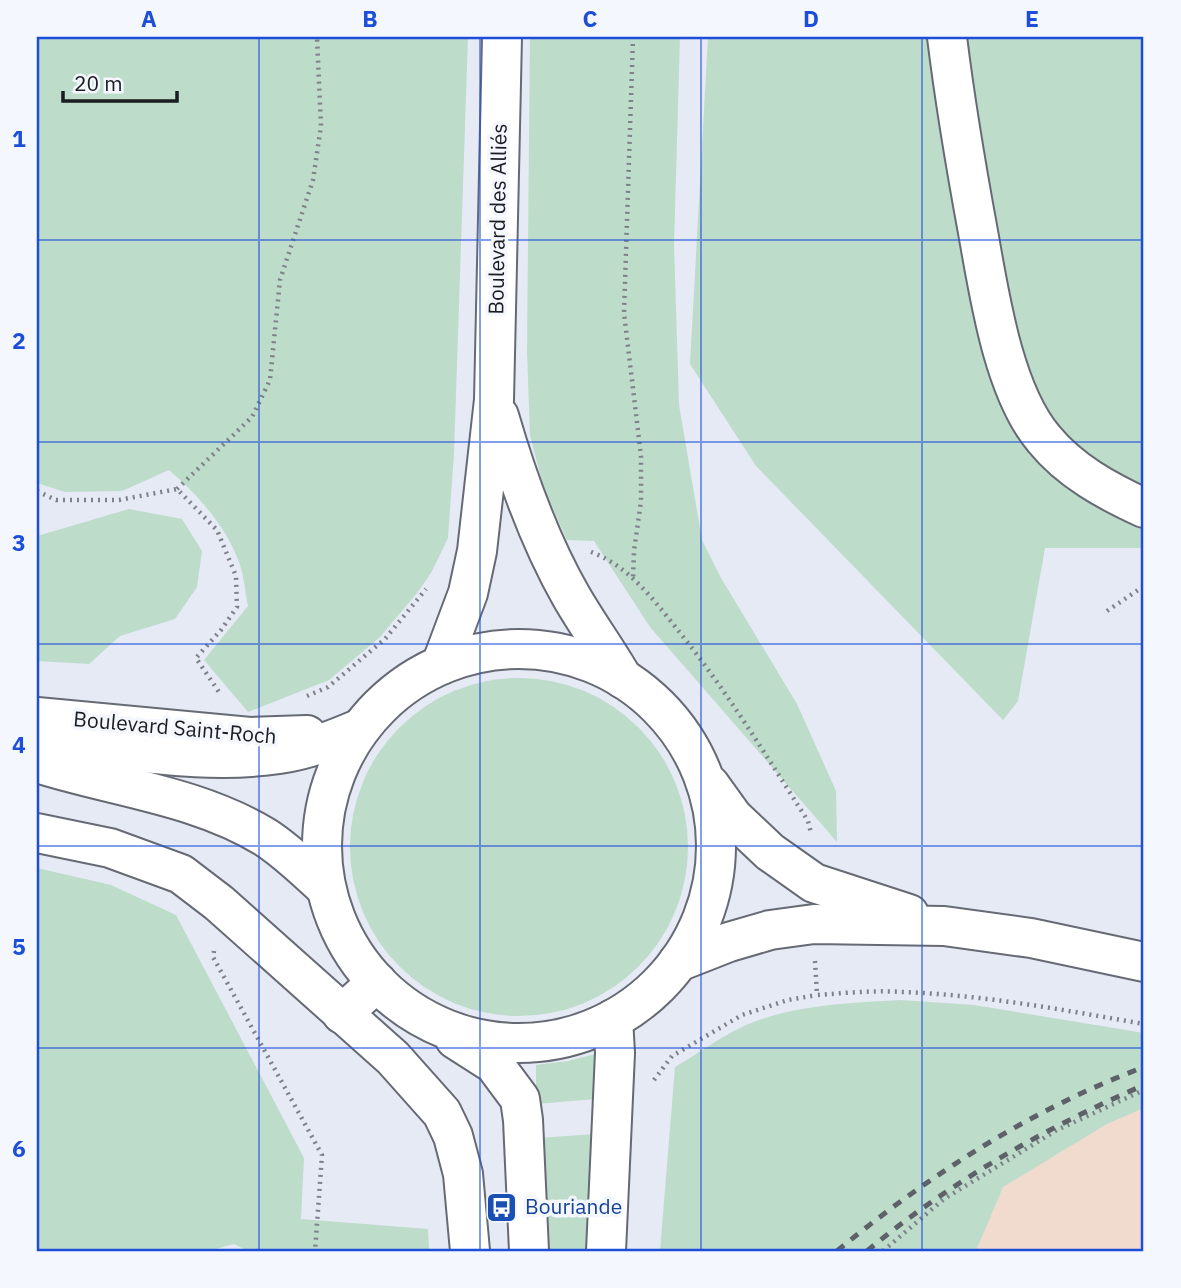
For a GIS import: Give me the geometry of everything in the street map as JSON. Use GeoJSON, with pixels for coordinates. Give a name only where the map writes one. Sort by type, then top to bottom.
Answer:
{"type":"FeatureCollection","features":[{"type":"Feature","properties":{"kind":"main road","name":"Boulevard des Alliés"},"geometry":{"type":"LineString","coordinates":[[441,665],[468,593],[477,551],[494,400],[502,37]]}},
{"type":"Feature","properties":{"kind":"main road"},"geometry":{"type":"LineString","coordinates":[[947,37],[964,160],[985,270],[1005,353],[1018,393],[1042,437],[1067,462],[1100,485],[1144,508]]}},
{"type":"Feature","properties":{"kind":"main road","name":"Boulevard des Alliés"},"geometry":{"type":"LineString","coordinates":[[494,400],[518,480],[547,547],[572,597],[624,679]]}},
{"type":"Feature","properties":{"kind":"main road"},"geometry":{"type":"LineString","coordinates":[[421,1016],[457,1033],[496,1041],[536,1042],[576,1035],[613,1019],[638,1004],[678,962],[695,935],[707,906],[715,874],[717,842],[714,810],[692,750],[673,723],[650,698],[624,679],[589,662],[552,652],[515,649],[477,654],[441,665],[411,681],[384,702],[361,728],[343,756],[330,788],[326,810],[322,854],[326,888],[336,919],[351,948],[393,998],[494,1064],[520,1098],[529,1251]]}},
{"type":"Feature","properties":{"kind":"main road","name":"Boulevard Saint-Roch"},"geometry":{"type":"LineString","coordinates":[[37,717],[241,736],[290,737],[361,728]]}},
{"type":"Feature","properties":{"kind":"main road","name":"Boulevard Saint-Roch"},"geometry":{"type":"LineString","coordinates":[[37,742],[178,756],[240,758],[281,754],[320,745],[361,728]]}},
{"type":"Feature","properties":{"kind":"main road"},"geometry":{"type":"LineString","coordinates":[[37,763],[139,789],[231,819],[267,838],[326,888]]}},
{"type":"Feature","properties":{"kind":"main road"},"geometry":{"type":"LineString","coordinates":[[705,780],[733,817],[770,852],[814,883],[944,926]]}},
{"type":"Feature","properties":{"kind":"main road"},"geometry":{"type":"LineString","coordinates":[[37,833],[110,848],[181,874],[219,903],[393,1058],[442,1113],[453,1136],[463,1174],[470,1251]]}},
{"type":"Feature","properties":{"kind":"main road"},"geometry":{"type":"LineString","coordinates":[[678,962],[729,942],[770,930],[814,924],[944,926],[1031,938],[1144,962]]}},
{"type":"Feature","properties":{"kind":"main road"},"geometry":{"type":"LineString","coordinates":[[342,1014],[377,982]]}},
{"type":"Feature","properties":{"kind":"main road"},"geometry":{"type":"LineString","coordinates":[[606,1251],[615,1053],[613,1019]]}},
{"type":"Feature","properties":{"kind":"path"},"geometry":{"type":"LineString","coordinates":[[37,491],[56,500],[120,500],[177,489],[252,417],[270,380],[280,280],[313,180],[321,126],[317,37]]}},
{"type":"Feature","properties":{"kind":"path"},"geometry":{"type":"LineString","coordinates":[[633,37],[624,313],[641,456],[641,501],[633,579]]}},
{"type":"Feature","properties":{"kind":"path"},"geometry":{"type":"LineString","coordinates":[[177,489],[217,530],[236,576],[237,607],[196,658],[214,688],[242,719],[241,736]]}},
{"type":"Feature","properties":{"kind":"path"},"geometry":{"type":"LineString","coordinates":[[547,547],[569,547],[593,553],[633,579],[719,683],[808,821],[813,841],[814,883]]}},
{"type":"Feature","properties":{"kind":"path"},"geometry":{"type":"LineString","coordinates":[[305,696],[328,687],[385,639],[428,586]]}},
{"type":"Feature","properties":{"kind":"path"},"geometry":{"type":"LineString","coordinates":[[1107,611],[1144,586]]}},
{"type":"Feature","properties":{"kind":"path"},"geometry":{"type":"LineString","coordinates":[[814,924],[817,995]]}},
{"type":"Feature","properties":{"kind":"path"},"geometry":{"type":"LineString","coordinates":[[215,940],[214,957],[322,1155],[315,1251]]}},
{"type":"Feature","properties":{"kind":"path"},"geometry":{"type":"LineString","coordinates":[[654,1080],[672,1056],[732,1020],[762,1008],[817,995],[901,991],[963,996],[1031,1004],[1144,1024]]}},
{"type":"Feature","properties":{"kind":"path"},"geometry":{"type":"LineString","coordinates":[[883,1251],[944,1199],[1057,1130],[1144,1090]]}},
{"type":"Feature","properties":{"kind":"shaded area"},"geometry":{"type":"Polygon","coordinates":[[[1144,1107],[1144,1251],[976,1251],[1002,1187],[1107,1124],[1144,1107]]]}},
{"type":"Feature","properties":{"kind":"green space"},"geometry":{"type":"Polygon","coordinates":[[[37,37],[468,37],[454,453],[448,538],[431,573],[380,637],[329,680],[248,712],[204,660],[248,606],[239,562],[227,536],[190,490],[169,470],[122,491],[65,492],[37,483],[37,37]]]}},
{"type":"Feature","properties":{"kind":"green space"},"geometry":{"type":"Polygon","coordinates":[[[530,37],[680,37],[674,245],[679,405],[702,540],[721,578],[797,704],[836,791],[837,842],[650,627],[594,541],[567,540],[544,489],[530,435],[527,350],[530,37]]]}},
{"type":"Feature","properties":{"kind":"green space"},"geometry":{"type":"Polygon","coordinates":[[[708,37],[929,37],[1009,418],[1035,457],[1066,486],[1101,508],[1144,528],[1144,548],[1045,548],[1018,701],[1003,720],[756,466],[690,364],[708,37]]]}},
{"type":"Feature","properties":{"kind":"green space"},"geometry":{"type":"Polygon","coordinates":[[[964,37],[1144,37],[1144,489],[1104,467],[1067,439],[1048,415],[1036,393],[1019,344],[1006,292],[964,37]]]}},
{"type":"Feature","properties":{"kind":"green space"},"geometry":{"type":"Polygon","coordinates":[[[129,509],[182,519],[202,551],[197,587],[175,619],[120,636],[89,664],[37,661],[37,536],[129,509]]]}},
{"type":"Feature","properties":{"kind":"green space"},"geometry":{"type":"Polygon","coordinates":[[[519,678],[552,681],[584,691],[613,707],[638,728],[659,753],[675,782],[685,814],[688,847],[685,880],[675,912],[659,941],[638,966],[613,987],[584,1003],[552,1013],[519,1016],[486,1013],[454,1003],[425,987],[400,966],[379,941],[363,912],[353,880],[350,847],[353,814],[363,782],[379,753],[400,728],[425,707],[454,691],[486,681],[519,678]]]}},
{"type":"Feature","properties":{"kind":"green space"},"geometry":{"type":"Polygon","coordinates":[[[37,868],[111,885],[176,915],[304,1158],[301,1219],[428,1229],[429,1251],[248,1251],[234,1244],[208,1251],[37,1251],[37,868]]]}},
{"type":"Feature","properties":{"kind":"green space"},"geometry":{"type":"Polygon","coordinates":[[[900,1000],[974,1005],[1144,1033],[1144,1108],[1107,1124],[1003,1187],[976,1251],[660,1251],[675,1067],[731,1032],[778,1014],[860,1002],[900,1000]]]}},
{"type":"Feature","properties":{"kind":"green space"},"geometry":{"type":"Polygon","coordinates":[[[599,1053],[596,1099],[536,1104],[536,1065],[599,1053]]]}},
{"type":"Feature","properties":{"kind":"green space"},"geometry":{"type":"Polygon","coordinates":[[[594,1134],[587,1251],[545,1251],[539,1138],[594,1134]]]}},
{"type":"Feature","properties":{"kind":"railway"},"geometry":{"type":"LineString","coordinates":[[837,1251],[908,1196],[983,1146],[1062,1103],[1144,1067]]}},
{"type":"Feature","properties":{"kind":"railway"},"geometry":{"type":"LineString","coordinates":[[867,1251],[931,1202],[1000,1158],[1071,1119],[1144,1085]]}},
{"type":"Feature","properties":{"kind":"place","name":"Bouriande"},"geometry":{"type":"Point","coordinates":[502,1207]}}]}
